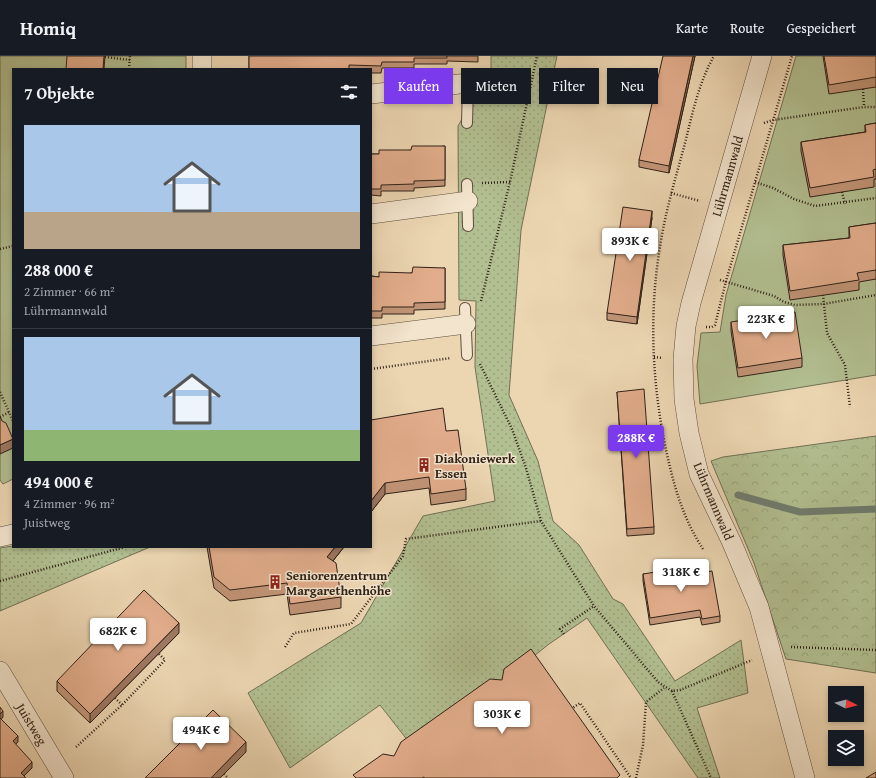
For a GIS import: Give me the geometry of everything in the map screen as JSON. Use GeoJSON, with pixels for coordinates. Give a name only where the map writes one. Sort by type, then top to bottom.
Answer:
{"type":"FeatureCollection","features":[{"type":"Feature","properties":{"kind":"street"},"geometry":{"type":"LineString","coordinates":[[202,56],[202,68]]}},
{"type":"Feature","properties":{"kind":"street","name":"Lührmannwald"},"geometry":{"type":"LineString","coordinates":[[762,56],[698,274],[686,326],[684,399],[689,433],[700,474],[732,543],[758,607],[805,778]]}},
{"type":"Feature","properties":{"kind":"street"},"geometry":{"type":"LineString","coordinates":[[372,94],[461,83]]}},
{"type":"Feature","properties":{"kind":"street"},"geometry":{"type":"LineString","coordinates":[[372,214],[468,192]]}},
{"type":"Feature","properties":{"kind":"street"},"geometry":{"type":"LineString","coordinates":[[372,336],[466,316]]}},
{"type":"Feature","properties":{"kind":"street"},"geometry":{"type":"LineString","coordinates":[[0,537],[12,534]]}},
{"type":"Feature","properties":{"kind":"street","name":"Juistweg"},"geometry":{"type":"LineString","coordinates":[[0,671],[64,778]]}},
{"type":"Feature","properties":{"kind":"lane"},"geometry":{"type":"LineString","coordinates":[[467,104],[467,123]]}},
{"type":"Feature","properties":{"kind":"lane"},"geometry":{"type":"LineString","coordinates":[[468,192],[468,226]]}},
{"type":"Feature","properties":{"kind":"lane"},"geometry":{"type":"LineString","coordinates":[[466,316],[467,355]]}},
{"type":"Feature","properties":{"kind":"path"},"geometry":{"type":"LineString","coordinates":[[531,84],[537,56]]}},
{"type":"Feature","properties":{"kind":"path"},"geometry":{"type":"LineString","coordinates":[[686,326],[712,327],[715,325],[726,281],[792,56]]}},
{"type":"Feature","properties":{"kind":"path"},"geometry":{"type":"LineString","coordinates":[[105,57],[130,58],[129,68]]}},
{"type":"Feature","properties":{"kind":"path"},"geometry":{"type":"LineString","coordinates":[[863,89],[864,107]]}},
{"type":"Feature","properties":{"kind":"path"},"geometry":{"type":"LineString","coordinates":[[466,316],[480,305],[510,182],[527,104]]}},
{"type":"Feature","properties":{"kind":"path"},"geometry":{"type":"LineString","coordinates":[[740,130],[773,120],[864,107],[876,107]]}},
{"type":"Feature","properties":{"kind":"path"},"geometry":{"type":"LineString","coordinates":[[468,192],[510,182]]}},
{"type":"Feature","properties":{"kind":"path"},"geometry":{"type":"LineString","coordinates":[[755,182],[773,188],[794,199],[815,206],[844,204],[876,198]]}},
{"type":"Feature","properties":{"kind":"path"},"geometry":{"type":"LineString","coordinates":[[842,192],[844,204]]}},
{"type":"Feature","properties":{"kind":"path"},"geometry":{"type":"LineString","coordinates":[[671,193],[718,206]]}},
{"type":"Feature","properties":{"kind":"path"},"geometry":{"type":"LineString","coordinates":[[0,249],[12,246]]}},
{"type":"Feature","properties":{"kind":"path"},"geometry":{"type":"LineString","coordinates":[[698,274],[774,296],[784,302],[795,305],[823,304],[876,295]]}},
{"type":"Feature","properties":{"kind":"path"},"geometry":{"type":"LineString","coordinates":[[823,295],[828,333],[845,365],[850,407]]}},
{"type":"Feature","properties":{"kind":"path"},"geometry":{"type":"LineString","coordinates":[[372,369],[467,355],[478,359],[512,429],[526,468],[542,521],[594,606],[664,688],[672,691],[684,689],[771,651],[784,648],[876,650]]}},
{"type":"Feature","properties":{"kind":"path"},"geometry":{"type":"LineString","coordinates":[[0,392],[12,419]]}},
{"type":"Feature","properties":{"kind":"path"},"geometry":{"type":"LineString","coordinates":[[0,417],[9,412]]}},
{"type":"Feature","properties":{"kind":"path"},"geometry":{"type":"LineString","coordinates":[[285,647],[294,633],[351,624],[403,556],[406,539],[542,521]]}},
{"type":"Feature","properties":{"kind":"path"},"geometry":{"type":"LineString","coordinates":[[0,581],[121,548]]}},
{"type":"Feature","properties":{"kind":"path"},"geometry":{"type":"LineString","coordinates":[[564,634],[560,629],[594,606]]}},
{"type":"Feature","properties":{"kind":"path"},"geometry":{"type":"LineString","coordinates":[[76,747],[122,705],[165,660],[158,654]]}},
{"type":"Feature","properties":{"kind":"path"},"geometry":{"type":"LineString","coordinates":[[636,778],[643,745],[646,702],[664,688]]}},
{"type":"Feature","properties":{"kind":"path"},"geometry":{"type":"LineString","coordinates":[[672,691],[711,778]]}},
{"type":"Feature","properties":{"kind":"path"},"geometry":{"type":"LineString","coordinates":[[115,698],[122,705]]}},
{"type":"Feature","properties":{"kind":"path"},"geometry":{"type":"LineString","coordinates":[[571,709],[580,703],[631,778]]}},
{"type":"Feature","properties":{"kind":"path"},"geometry":{"type":"LineString","coordinates":[[224,774],[228,778]]}},
{"type":"Feature","properties":{"kind":"green space"},"geometry":{"type":"Polygon","coordinates":[[[0,56],[186,56],[186,68],[12,68],[12,480],[3,484],[0,480],[0,56]]]}},
{"type":"Feature","properties":{"kind":"green space"},"geometry":{"type":"Polygon","coordinates":[[[491,56],[557,56],[555,68],[539,68],[539,104],[547,104],[521,230],[509,395],[538,461],[553,521],[579,545],[613,599],[623,604],[675,681],[741,640],[748,693],[697,708],[720,778],[698,778],[587,618],[549,644],[490,691],[412,746],[380,705],[290,768],[248,693],[361,623],[423,516],[495,501],[475,367],[476,301],[459,300],[458,126],[471,104],[531,104],[531,68],[491,68],[491,56]]]}},
{"type":"Feature","properties":{"kind":"green space"},"geometry":{"type":"Polygon","coordinates":[[[796,56],[876,56],[876,375],[700,404],[697,366],[701,333],[720,332],[726,295],[796,56]]]}},
{"type":"Feature","properties":{"kind":"green space"},"geometry":{"type":"Polygon","coordinates":[[[876,436],[876,673],[786,659],[754,563],[711,461],[723,457],[876,436]]]}},
{"type":"Feature","properties":{"kind":"green space"},"geometry":{"type":"Polygon","coordinates":[[[12,546],[12,548],[148,548],[0,611],[0,548],[12,546]]]}},
{"type":"Feature","properties":{"kind":"building"},"geometry":{"type":"Polygon","coordinates":[[[67,56],[104,56],[103,68],[66,68],[67,56]]]}},
{"type":"Feature","properties":{"kind":"building"},"geometry":{"type":"Polygon","coordinates":[[[249,56],[447,56],[447,58],[414,58],[414,62],[382,62],[381,66],[349,65],[349,68],[249,68],[249,56]]]}},
{"type":"Feature","properties":{"kind":"building"},"geometry":{"type":"Polygon","coordinates":[[[663,56],[693,56],[669,166],[639,160],[652,104],[658,104],[658,78],[663,56]]]}},
{"type":"Feature","properties":{"kind":"building"},"geometry":{"type":"Polygon","coordinates":[[[824,56],[876,56],[876,77],[829,85],[824,56]]]}},
{"type":"Feature","properties":{"kind":"building"},"geometry":{"type":"Polygon","coordinates":[[[876,123],[876,169],[873,170],[874,177],[810,188],[801,142],[866,132],[865,125],[876,123]]]}},
{"type":"Feature","properties":{"kind":"building"},"geometry":{"type":"Polygon","coordinates":[[[412,146],[445,146],[445,180],[414,181],[414,184],[381,185],[381,189],[372,189],[372,154],[379,154],[379,150],[411,150],[412,146]]]}},
{"type":"Feature","properties":{"kind":"building"},"geometry":{"type":"Polygon","coordinates":[[[623,207],[652,211],[637,317],[607,313],[623,207]]]}},
{"type":"Feature","properties":{"kind":"building"},"geometry":{"type":"Polygon","coordinates":[[[876,223],[876,270],[857,273],[859,280],[790,291],[783,245],[850,238],[849,227],[876,223]]]}},
{"type":"Feature","properties":{"kind":"building"},"geometry":{"type":"Polygon","coordinates":[[[413,267],[445,268],[445,302],[414,303],[414,307],[382,307],[382,311],[372,311],[372,276],[379,277],[379,272],[412,273],[413,267]]]}},
{"type":"Feature","properties":{"kind":"building"},"geometry":{"type":"Polygon","coordinates":[[[795,312],[802,358],[738,368],[731,322],[795,312]]]}},
{"type":"Feature","properties":{"kind":"building"},"geometry":{"type":"Polygon","coordinates":[[[644,389],[654,527],[627,529],[617,392],[644,389]]]}},
{"type":"Feature","properties":{"kind":"building","name":"Diakoniewerk Essen"},"geometry":{"type":"Polygon","coordinates":[[[443,408],[446,431],[458,430],[466,489],[431,494],[429,477],[385,483],[372,500],[372,420],[443,408]]]}},
{"type":"Feature","properties":{"kind":"building"},"geometry":{"type":"Polygon","coordinates":[[[0,416],[2,421],[6,423],[12,439],[0,445],[0,416]]]}},
{"type":"Feature","properties":{"kind":"building","name":"Seniorenzentrum Margarethenhöhe"},"geometry":{"type":"Polygon","coordinates":[[[209,548],[334,548],[327,557],[336,563],[341,597],[290,604],[287,583],[230,590],[214,577],[209,548]]]}},
{"type":"Feature","properties":{"kind":"building"},"geometry":{"type":"Polygon","coordinates":[[[693,566],[695,574],[712,571],[720,616],[702,619],[700,610],[650,618],[643,574],[693,566]]]}},
{"type":"Feature","properties":{"kind":"building"},"geometry":{"type":"Polygon","coordinates":[[[144,590],[179,623],[90,714],[57,681],[144,590]]]}},
{"type":"Feature","properties":{"kind":"building"},"geometry":{"type":"Polygon","coordinates":[[[531,649],[620,775],[617,778],[356,778],[353,775],[383,754],[394,756],[401,742],[490,679],[502,680],[504,669],[531,649]]]}},
{"type":"Feature","properties":{"kind":"building"},"geometry":{"type":"Polygon","coordinates":[[[0,707],[3,711],[0,714],[0,707]]]}},
{"type":"Feature","properties":{"kind":"building"},"geometry":{"type":"Polygon","coordinates":[[[213,710],[246,742],[211,778],[145,778],[213,710]]]}},
{"type":"Feature","properties":{"kind":"building"},"geometry":{"type":"Polygon","coordinates":[[[0,718],[18,736],[13,741],[32,762],[21,773],[26,778],[0,778],[0,718]]]}},
{"type":"Feature","properties":{"kind":"building"},"geometry":{"type":"Polygon","coordinates":[[[876,772],[876,778],[866,778],[876,772]]]}},
{"type":"Feature","properties":{"kind":"waterway"},"geometry":{"type":"LineString","coordinates":[[738,495],[800,512],[876,509]]}},
{"type":"Feature","properties":{"kind":"place","name":"Diakoniewerk Essen"},"geometry":{"type":"Point","coordinates":[424,465]}},
{"type":"Feature","properties":{"kind":"place","name":"Seniorenzentrum Margarethenhöhe"},"geometry":{"type":"Point","coordinates":[275,582]}}]}
